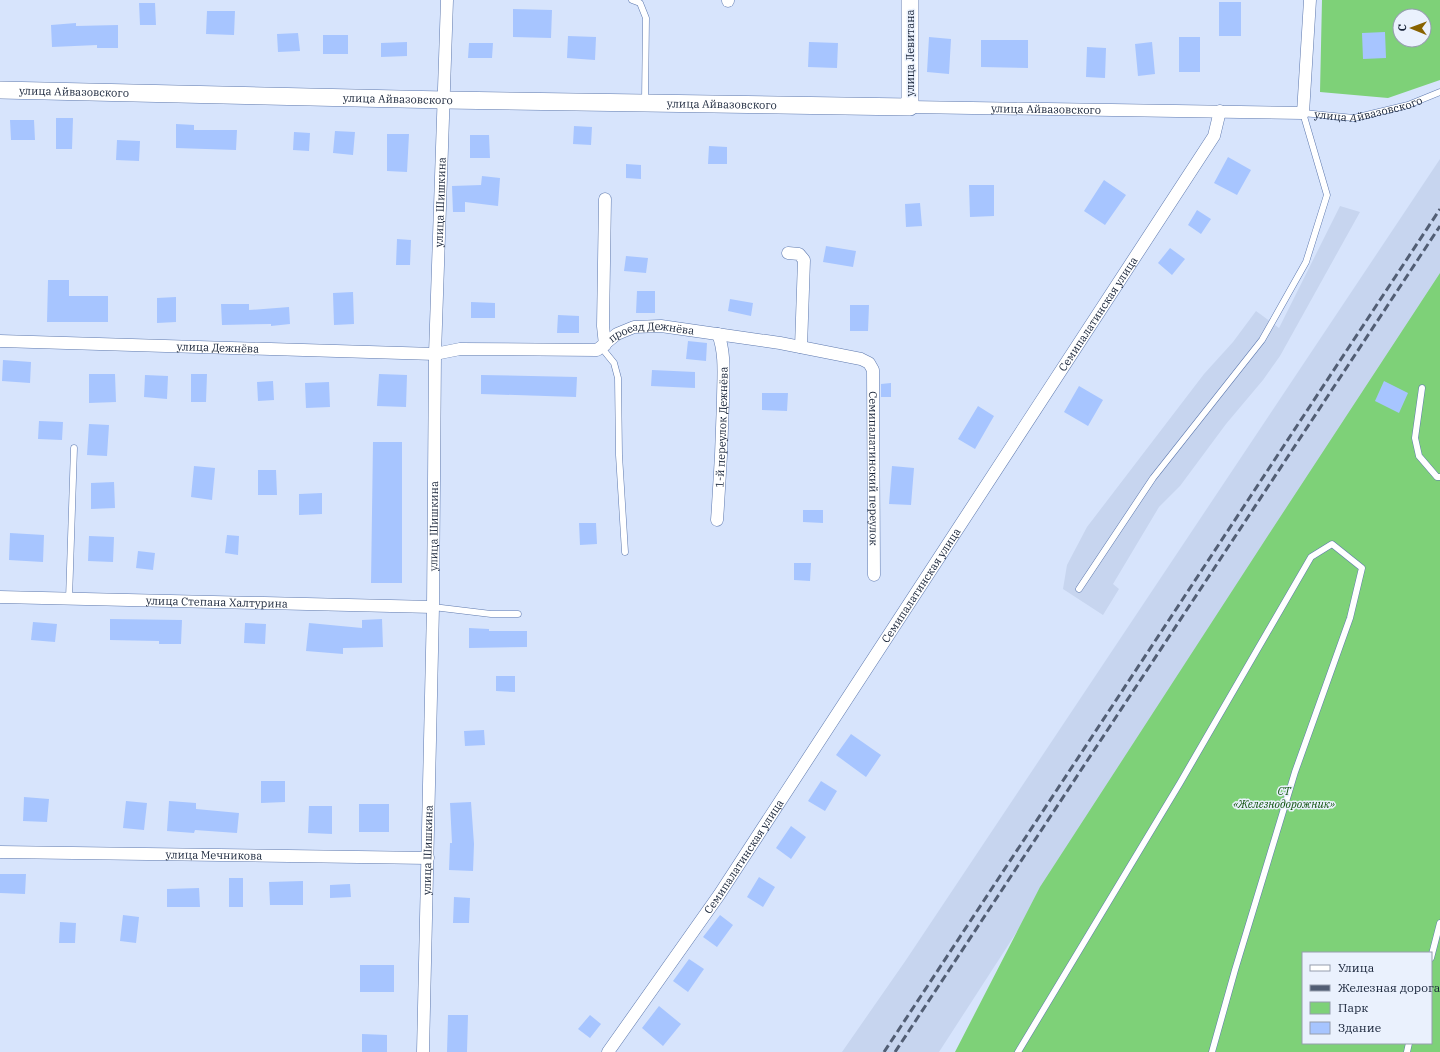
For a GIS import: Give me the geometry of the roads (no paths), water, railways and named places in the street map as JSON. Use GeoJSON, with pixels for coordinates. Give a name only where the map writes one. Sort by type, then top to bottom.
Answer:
{"type":"FeatureCollection","features":[{"type":"Feature","properties":{"kind":"street","name":"улица Шишкина"},"geometry":{"type":"LineString","coordinates":[[423,1052],[433,607],[435,354],[445,100],[447,0]]}},
{"type":"Feature","properties":{"kind":"street","name":"улица Левитана"},"geometry":{"type":"LineString","coordinates":[[910,0],[910,107]]}},
{"type":"Feature","properties":{"kind":"street"},"geometry":{"type":"LineString","coordinates":[[1304,113],[1310,0]]}},
{"type":"Feature","properties":{"kind":"street","name":"улица Айвазовского"},"geometry":{"type":"LineString","coordinates":[[0,90],[445,100],[1304,113]]}},
{"type":"Feature","properties":{"kind":"street","name":"Семипалатинская улица"},"geometry":{"type":"LineString","coordinates":[[608,1052],[724,888],[1214,136],[1220,111]]}},
{"type":"Feature","properties":{"kind":"street"},"geometry":{"type":"LineString","coordinates":[[603,346],[605,199]]}},
{"type":"Feature","properties":{"kind":"street"},"geometry":{"type":"LineString","coordinates":[[788,253],[799,254],[804,260],[801,347]]}},
{"type":"Feature","properties":{"kind":"street","name":"проезд Дежнёва"},"geometry":{"type":"LineString","coordinates":[[435,354],[460,348],[597,350],[617,334],[634,327],[661,326],[801,347],[861,359],[869,363]]}},
{"type":"Feature","properties":{"kind":"street","name":"1-й переулок Дежнёва"},"geometry":{"type":"LineString","coordinates":[[717,520],[722,447],[724,379],[722,345],[718,334]]}},
{"type":"Feature","properties":{"kind":"street","name":"улица Дежнёва"},"geometry":{"type":"LineString","coordinates":[[0,341],[435,354]]}},
{"type":"Feature","properties":{"kind":"street","name":"Семипалатинский переулок"},"geometry":{"type":"LineString","coordinates":[[869,363],[873,370],[874,380],[874,575]]}},
{"type":"Feature","properties":{"kind":"street","name":"улица Степана Халтурина"},"geometry":{"type":"LineString","coordinates":[[0,597],[433,607]]}},
{"type":"Feature","properties":{"kind":"street","name":"улица Мечникова"},"geometry":{"type":"LineString","coordinates":[[0,852],[428,858]]}},
{"type":"Feature","properties":{"kind":"lane"},"geometry":{"type":"LineString","coordinates":[[632,0],[640,3],[646,18],[645,103]]}},
{"type":"Feature","properties":{"kind":"lane","name":"улица Айвазовского"},"geometry":{"type":"LineString","coordinates":[[1304,113],[1354,118],[1408,105],[1440,92]]}},
{"type":"Feature","properties":{"kind":"lane"},"geometry":{"type":"LineString","coordinates":[[1079,589],[1153,478],[1262,340],[1306,262],[1327,195],[1304,113]]}},
{"type":"Feature","properties":{"kind":"lane"},"geometry":{"type":"LineString","coordinates":[[603,346],[614,363],[618,378],[619,455],[625,552]]}},
{"type":"Feature","properties":{"kind":"lane"},"geometry":{"type":"LineString","coordinates":[[1422,388],[1415,438],[1419,456],[1437,477],[1440,477]]}},
{"type":"Feature","properties":{"kind":"lane"},"geometry":{"type":"LineString","coordinates":[[69,599],[74,448]]}},
{"type":"Feature","properties":{"kind":"lane"},"geometry":{"type":"LineString","coordinates":[[1018,1052],[1180,783],[1311,557],[1332,544],[1362,568],[1350,618],[1295,772],[1234,970],[1212,1052]]}},
{"type":"Feature","properties":{"kind":"lane"},"geometry":{"type":"LineString","coordinates":[[433,607],[491,614],[518,614]]}},
{"type":"Feature","properties":{"kind":"lane"},"geometry":{"type":"LineString","coordinates":[[1432,954],[1440,923]]}},
{"type":"Feature","properties":{"kind":"railway"},"geometry":{"type":"LineString","coordinates":[[884,1052],[1440,209]]}},
{"type":"Feature","properties":{"kind":"railway"},"geometry":{"type":"LineString","coordinates":[[895,1052],[1440,226]]}},
{"type":"Feature","properties":{"kind":"park label","name":"СТ «Железнодорожник»"},"geometry":{"type":"Point","coordinates":[1284,797]}}]}
